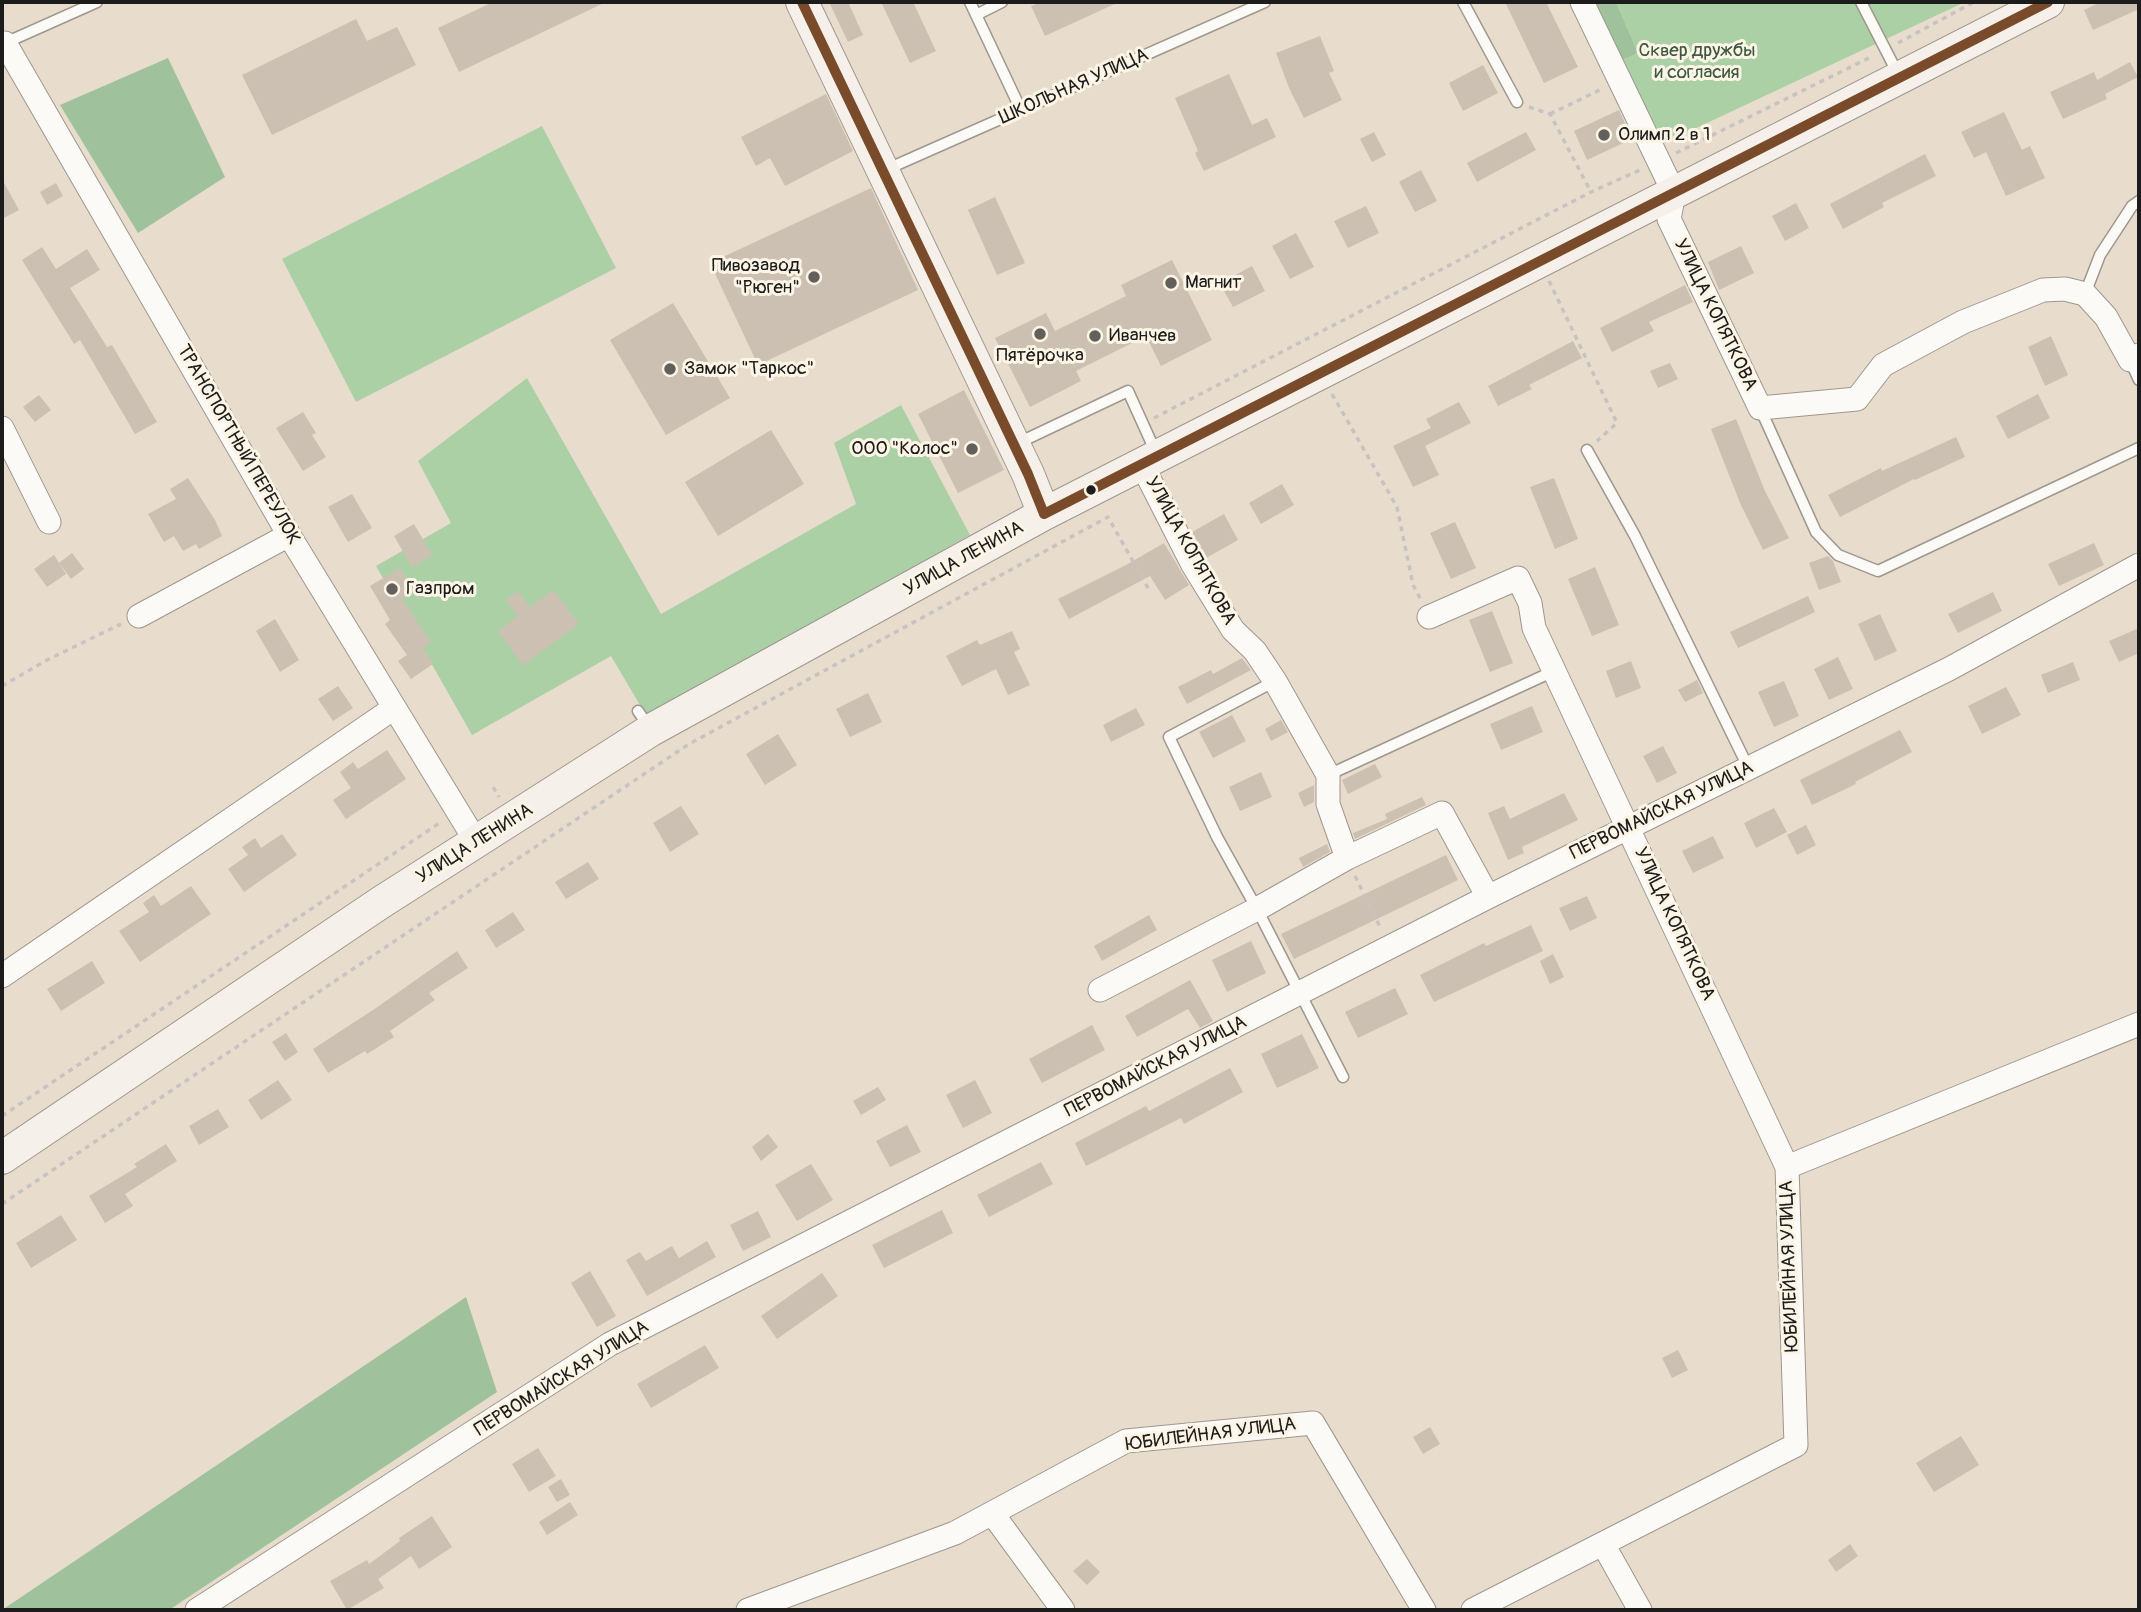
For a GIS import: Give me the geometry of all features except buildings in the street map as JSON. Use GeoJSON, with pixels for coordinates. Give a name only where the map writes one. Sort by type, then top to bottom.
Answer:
{"type":"FeatureCollection","features":[{"type":"Feature","properties":{"kind":"main road"},"geometry":{"type":"LineString","coordinates":[[802,2],[1044,514]]}},
{"type":"Feature","properties":{"kind":"main road","name":"УЛИЦА ЛЕНИНА"},"geometry":{"type":"LineString","coordinates":[[2,1158],[380,903],[477,843],[645,720],[2048,2]]}},
{"type":"Feature","properties":{"kind":"street"},"geometry":{"type":"LineString","coordinates":[[1582,2],[1622,80],[1674,193]]}},
{"type":"Feature","properties":{"kind":"street","name":"ТРАНСПОРТНЫЙ ПЕРЕУЛОК"},"geometry":{"type":"LineString","coordinates":[[3,43],[289,535],[477,843]]}},
{"type":"Feature","properties":{"kind":"street","name":"УЛИЦА КОПЯТКОВА"},"geometry":{"type":"LineString","coordinates":[[1674,193],[1669,219],[1760,408],[1857,399],[1883,365],[1963,322],[2043,290],[2065,289],[2085,294]]}},
{"type":"Feature","properties":{"kind":"street"},"geometry":{"type":"LineString","coordinates":[[2085,294],[2106,317],[2136,365]]}},
{"type":"Feature","properties":{"kind":"street"},"geometry":{"type":"LineString","coordinates":[[2,428],[49,522]]}},
{"type":"Feature","properties":{"kind":"street","name":"УЛИЦА КОПЯТКОВА"},"geometry":{"type":"LineString","coordinates":[[1150,461],[1193,565],[1233,630],[1255,652],[1275,681],[1328,775],[1328,804],[1347,858]]}},
{"type":"Feature","properties":{"kind":"street"},"geometry":{"type":"LineString","coordinates":[[139,616],[289,535]]}},
{"type":"Feature","properties":{"kind":"street","name":"ПЕРВОМАЙСКАЯ УЛИЦА"},"geometry":{"type":"LineString","coordinates":[[197,1610],[610,1345],[1488,897],[1948,669],[2139,565]]}},
{"type":"Feature","properties":{"kind":"street","name":"УЛИЦА КОПЯТКОВА"},"geometry":{"type":"LineString","coordinates":[[1429,617],[1518,578],[1530,603],[1534,628],[1787,1167]]}},
{"type":"Feature","properties":{"kind":"street"},"geometry":{"type":"LineString","coordinates":[[2,976],[394,708]]}},
{"type":"Feature","properties":{"kind":"street"},"geometry":{"type":"LineString","coordinates":[[1100,989],[1257,909],[1347,858],[1442,813],[1488,897]]}},
{"type":"Feature","properties":{"kind":"street","name":"ЮБИЛЕЙНАЯ УЛИЦА"},"geometry":{"type":"LineString","coordinates":[[1473,1610],[1796,1445],[1787,1167],[2139,1024]]}},
{"type":"Feature","properties":{"kind":"street","name":"ЮБИЛЕЙНАЯ УЛИЦА"},"geometry":{"type":"LineString","coordinates":[[748,1610],[956,1533],[1126,1441],[1313,1423],[1424,1610]]}},
{"type":"Feature","properties":{"kind":"street"},"geometry":{"type":"LineString","coordinates":[[992,1513],[1063,1610]]}},
{"type":"Feature","properties":{"kind":"street"},"geometry":{"type":"LineString","coordinates":[[1604,1544],[1640,1610]]}},
{"type":"Feature","properties":{"kind":"lane"},"geometry":{"type":"LineString","coordinates":[[3,43],[97,2]]}},
{"type":"Feature","properties":{"kind":"lane"},"geometry":{"type":"LineString","coordinates":[[970,2],[1021,110]]}},
{"type":"Feature","properties":{"kind":"lane"},"geometry":{"type":"LineString","coordinates":[[976,15],[1002,2]]}},
{"type":"Feature","properties":{"kind":"lane","name":"ШКОЛЬНАЯ УЛИЦА"},"geometry":{"type":"LineString","coordinates":[[883,171],[1265,2]]}},
{"type":"Feature","properties":{"kind":"lane"},"geometry":{"type":"LineString","coordinates":[[1463,2],[1517,103]]}},
{"type":"Feature","properties":{"kind":"lane"},"geometry":{"type":"LineString","coordinates":[[1861,2],[1900,78]]}},
{"type":"Feature","properties":{"kind":"lane"},"geometry":{"type":"LineString","coordinates":[[2085,294],[2099,255],[2132,206],[2139,201]]}},
{"type":"Feature","properties":{"kind":"lane"},"geometry":{"type":"LineString","coordinates":[[1013,446],[1128,391],[1143,423],[1150,461]]}},
{"type":"Feature","properties":{"kind":"lane"},"geometry":{"type":"LineString","coordinates":[[1760,408],[1816,532],[1838,555],[1878,570],[2139,448]]}},
{"type":"Feature","properties":{"kind":"lane"},"geometry":{"type":"LineString","coordinates":[[1587,450],[1635,536],[1749,769]]}},
{"type":"Feature","properties":{"kind":"lane"},"geometry":{"type":"LineString","coordinates":[[1328,775],[1555,671]]}},
{"type":"Feature","properties":{"kind":"lane"},"geometry":{"type":"LineString","coordinates":[[1275,681],[1169,737],[1216,837],[1302,993],[1343,1077]]}},
{"type":"Feature","properties":{"kind":"path"},"geometry":{"type":"LineString","coordinates":[[1143,423],[1591,192],[1660,161],[1886,49],[1974,2]]}},
{"type":"Feature","properties":{"kind":"path"},"geometry":{"type":"LineString","coordinates":[[1517,103],[1550,114],[1622,80]]}},
{"type":"Feature","properties":{"kind":"path"},"geometry":{"type":"LineString","coordinates":[[1550,114],[1591,192]]}},
{"type":"Feature","properties":{"kind":"path"},"geometry":{"type":"LineString","coordinates":[[1540,262],[1617,423],[1587,450]]}},
{"type":"Feature","properties":{"kind":"path"},"geometry":{"type":"LineString","coordinates":[[1321,373],[1397,507],[1413,585],[1429,617]]}},
{"type":"Feature","properties":{"kind":"path"},"geometry":{"type":"LineString","coordinates":[[2,1204],[689,744],[1108,517],[1149,590]]}},
{"type":"Feature","properties":{"kind":"path"},"geometry":{"type":"LineString","coordinates":[[2,686],[49,659],[139,616]]}},
{"type":"Feature","properties":{"kind":"path"},"geometry":{"type":"LineString","coordinates":[[2,1116],[457,811]]}},
{"type":"Feature","properties":{"kind":"path"},"geometry":{"type":"LineString","coordinates":[[1347,858],[1390,948]]}},
{"type":"Feature","properties":{"kind":"green space"},"geometry":{"type":"Polygon","coordinates":[[[1590,2],[1616,2],[1638,53],[1620,61],[1590,2]]]}},
{"type":"Feature","properties":{"kind":"green space","name":"Сквер дружбы и согласия"},"geometry":{"type":"Polygon","coordinates":[[[1616,2],[1965,2],[1660,145],[1620,61],[1638,53],[1616,2]]]}},
{"type":"Feature","properties":{"kind":"green space"},"geometry":{"type":"Polygon","coordinates":[[[168,58],[225,177],[138,233],[60,105],[168,58]]]}},
{"type":"Feature","properties":{"kind":"green space"},"geometry":{"type":"Polygon","coordinates":[[[542,126],[616,268],[356,402],[282,259],[542,126]]]}},
{"type":"Feature","properties":{"kind":"green space"},"geometry":{"type":"Polygon","coordinates":[[[527,378],[661,614],[856,504],[834,443],[901,405],[970,535],[647,717],[611,656],[472,735],[376,566],[451,523],[418,461],[527,378]]]}},
{"type":"Feature","properties":{"kind":"green space"},"geometry":{"type":"Polygon","coordinates":[[[466,1297],[497,1392],[169,1610],[2,1610],[466,1297]]]}},
{"type":"Feature","properties":{"kind":"transit line"},"geometry":{"type":"LineString","coordinates":[[802,2],[1028,474],[1044,514]]}},
{"type":"Feature","properties":{"kind":"transit line"},"geometry":{"type":"LineString","coordinates":[[1044,514],[2048,2]]}},
{"type":"Feature","properties":{"kind":"place","name":"Олимп 2 в 1"},"geometry":{"type":"Point","coordinates":[1604,135]}},
{"type":"Feature","properties":{"kind":"place","name":"Пивозавод \"Рюген\""},"geometry":{"type":"Point","coordinates":[814,277]}},
{"type":"Feature","properties":{"kind":"place","name":"Магнит"},"geometry":{"type":"Point","coordinates":[1171,283]}},
{"type":"Feature","properties":{"kind":"place","name":"Пятёрочка"},"geometry":{"type":"Point","coordinates":[1040,334]}},
{"type":"Feature","properties":{"kind":"place","name":"Иванчев"},"geometry":{"type":"Point","coordinates":[1095,336]}},
{"type":"Feature","properties":{"kind":"place","name":"Замок \"Таркос\""},"geometry":{"type":"Point","coordinates":[670,369]}},
{"type":"Feature","properties":{"kind":"place","name":"ООО \"Колос\""},"geometry":{"type":"Point","coordinates":[972,449]}},
{"type":"Feature","properties":{"kind":"place","name":"Газпром"},"geometry":{"type":"Point","coordinates":[392,589]}}]}
